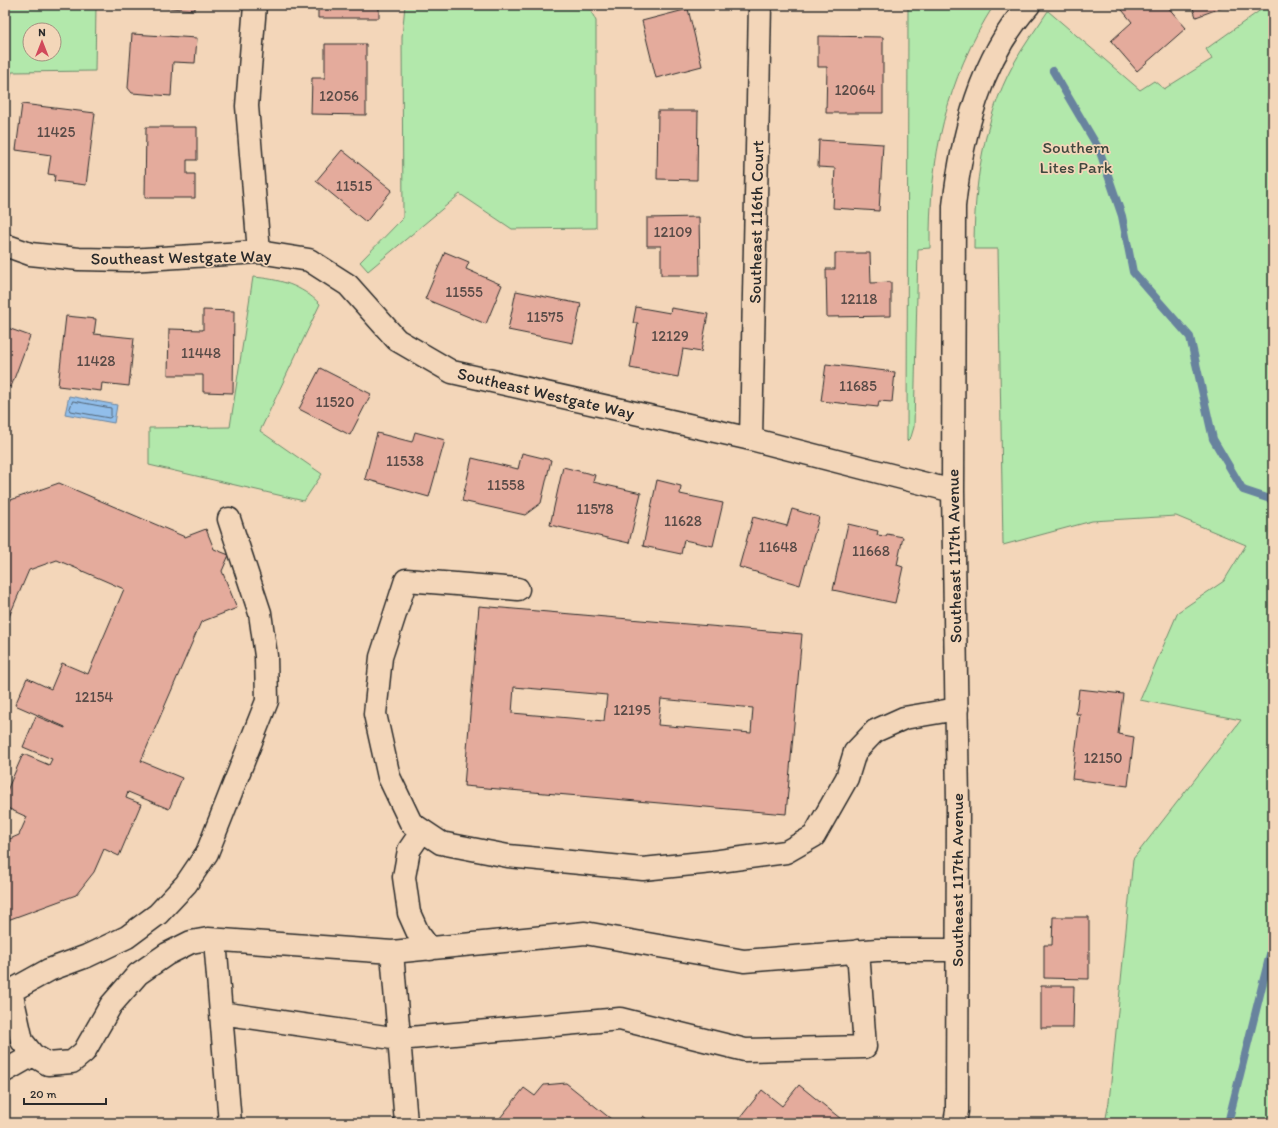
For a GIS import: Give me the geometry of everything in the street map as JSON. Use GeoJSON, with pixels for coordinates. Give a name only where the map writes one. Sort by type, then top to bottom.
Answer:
{"type":"FeatureCollection","features":[{"type":"Feature","properties":{"kind":"street"},"geometry":{"type":"LineString","coordinates":[[255,5],[247,106],[259,252]]}},
{"type":"Feature","properties":{"kind":"street","name":"Southeast 116th Court"},"geometry":{"type":"LineString","coordinates":[[751,439],[760,5]]}},
{"type":"Feature","properties":{"kind":"street","name":"Southeast 117th Avenue"},"geometry":{"type":"LineString","coordinates":[[955,1123],[957,1111],[957,709],[953,491],[954,206],[959,164],[977,96],[998,48],[1029,5]]}},
{"type":"Feature","properties":{"kind":"street","name":"Southeast Westgate Way"},"geometry":{"type":"LineString","coordinates":[[5,245],[30,254],[79,260],[129,260],[259,252],[309,260],[348,285],[397,340],[452,372],[751,439],[953,491]]}},
{"type":"Feature","properties":{"kind":"street"},"geometry":{"type":"LineString","coordinates":[[229,519],[260,613],[266,656],[267,701],[207,853],[186,884],[158,914],[127,937],[87,956],[49,970],[8,990],[22,1041],[33,1055],[48,1064],[72,1062],[84,1052],[111,1005],[138,974],[167,954],[191,942],[215,940],[392,952],[584,933],[744,961],[877,950],[957,950]]}},
{"type":"Feature","properties":{"kind":"street"},"geometry":{"type":"LineString","coordinates":[[518,589],[406,580],[381,657],[375,714],[389,777],[411,823],[441,843],[508,856],[643,869],[786,852],[814,836],[847,778],[855,752],[875,731],[904,718],[957,709]]}},
{"type":"Feature","properties":{"kind":"street"},"geometry":{"type":"LineString","coordinates":[[422,831],[409,850],[404,877],[409,913],[418,933],[430,949]]}},
{"type":"Feature","properties":{"kind":"street"},"geometry":{"type":"LineString","coordinates":[[215,940],[230,1123]]}},
{"type":"Feature","properties":{"kind":"street"},"geometry":{"type":"LineString","coordinates":[[221,1013],[399,1039],[620,1019],[745,1050],[865,1047],[858,951]]}},
{"type":"Feature","properties":{"kind":"street"},"geometry":{"type":"LineString","coordinates":[[392,952],[406,1123]]}},
{"type":"Feature","properties":{"kind":"street"},"geometry":{"type":"LineString","coordinates":[[5,1071],[33,1055]]}},
{"type":"Feature","properties":{"kind":"green space"},"geometry":{"type":"Polygon","coordinates":[[[5,5],[96,5],[95,71],[12,72],[5,99],[5,5]]]}},
{"type":"Feature","properties":{"kind":"green space"},"geometry":{"type":"Polygon","coordinates":[[[405,5],[588,5],[596,21],[596,228],[512,229],[460,194],[368,271],[360,262],[403,218],[402,37],[405,5]]]}},
{"type":"Feature","properties":{"kind":"green space"},"geometry":{"type":"Polygon","coordinates":[[[908,5],[994,5],[977,33],[952,91],[937,152],[930,215],[930,248],[918,249],[914,427],[911,437],[907,441],[908,5]]]}},
{"type":"Feature","properties":{"kind":"green space","name":"Southern Lites Park"},"geometry":{"type":"Polygon","coordinates":[[[1273,6],[1273,1123],[1105,1123],[1109,1102],[1133,859],[1241,720],[1140,700],[1178,612],[1224,581],[1246,545],[1176,516],[1092,521],[1003,545],[998,249],[974,249],[974,225],[978,177],[987,131],[1003,86],[1017,58],[1048,11],[1140,90],[1154,81],[1164,89],[1212,59],[1206,49],[1262,9],[1273,6]]]}},
{"type":"Feature","properties":{"kind":"green space"},"geometry":{"type":"Polygon","coordinates":[[[253,277],[272,279],[289,284],[313,297],[320,304],[260,431],[322,474],[304,501],[149,465],[149,428],[230,427],[253,277]]]}},
{"type":"Feature","properties":{"kind":"water"},"geometry":{"type":"Polygon","coordinates":[[[69,396],[117,405],[114,423],[65,414],[69,396]]]}},
{"type":"Feature","properties":{"kind":"building"},"geometry":{"type":"Polygon","coordinates":[[[134,5],[195,5],[195,10],[134,5]]]}},
{"type":"Feature","properties":{"kind":"building"},"geometry":{"type":"Polygon","coordinates":[[[318,5],[379,5],[379,18],[318,18],[318,5]]]}},
{"type":"Feature","properties":{"kind":"building"},"geometry":{"type":"Polygon","coordinates":[[[854,5],[875,5],[875,9],[854,5]]]}},
{"type":"Feature","properties":{"kind":"building"},"geometry":{"type":"Polygon","coordinates":[[[1118,5],[1166,5],[1186,28],[1137,71],[1111,41],[1132,22],[1118,5]]]}},
{"type":"Feature","properties":{"kind":"building"},"geometry":{"type":"Polygon","coordinates":[[[1192,5],[1229,5],[1196,17],[1192,5]]]}},
{"type":"Feature","properties":{"kind":"building"},"geometry":{"type":"Polygon","coordinates":[[[688,9],[702,66],[656,78],[642,21],[688,9]]]}},
{"type":"Feature","properties":{"kind":"building"},"geometry":{"type":"Polygon","coordinates":[[[132,34],[197,38],[195,63],[173,62],[171,96],[132,93],[128,88],[132,34]]]}},
{"type":"Feature","properties":{"kind":"building"},"geometry":{"type":"Polygon","coordinates":[[[818,36],[883,37],[883,113],[826,113],[827,67],[818,67],[818,36]]]}},
{"type":"Feature","properties":{"kind":"building"},"geometry":{"type":"Polygon","coordinates":[[[325,44],[366,44],[366,115],[311,114],[312,78],[325,78],[325,44]]]}},
{"type":"Feature","properties":{"kind":"building"},"geometry":{"type":"Polygon","coordinates":[[[22,104],[95,113],[86,185],[54,181],[55,175],[48,174],[51,155],[16,150],[22,104]]]}},
{"type":"Feature","properties":{"kind":"building"},"geometry":{"type":"Polygon","coordinates":[[[658,111],[698,111],[697,180],[657,179],[658,111]]]}},
{"type":"Feature","properties":{"kind":"building"},"geometry":{"type":"Polygon","coordinates":[[[146,127],[197,127],[197,160],[187,160],[187,174],[195,174],[195,198],[145,198],[146,127]]]}},
{"type":"Feature","properties":{"kind":"building"},"geometry":{"type":"Polygon","coordinates":[[[819,140],[883,144],[879,211],[833,208],[835,168],[818,167],[819,140]]]}},
{"type":"Feature","properties":{"kind":"building"},"geometry":{"type":"Polygon","coordinates":[[[342,150],[392,190],[366,222],[316,181],[342,150]]]}},
{"type":"Feature","properties":{"kind":"building"},"geometry":{"type":"Polygon","coordinates":[[[699,217],[700,275],[661,275],[661,246],[647,246],[647,218],[699,217]]]}},
{"type":"Feature","properties":{"kind":"building"},"geometry":{"type":"Polygon","coordinates":[[[445,252],[469,262],[466,269],[502,285],[486,324],[425,299],[445,252]]]}},
{"type":"Feature","properties":{"kind":"building"},"geometry":{"type":"Polygon","coordinates":[[[835,253],[870,253],[871,283],[891,282],[891,316],[827,317],[826,269],[835,269],[835,253]]]}},
{"type":"Feature","properties":{"kind":"building"},"geometry":{"type":"Polygon","coordinates":[[[516,291],[581,304],[573,343],[508,330],[516,291]]]}},
{"type":"Feature","properties":{"kind":"building"},"geometry":{"type":"Polygon","coordinates":[[[636,307],[670,313],[671,308],[708,314],[701,352],[683,349],[678,377],[630,368],[638,323],[633,323],[636,307]]]}},
{"type":"Feature","properties":{"kind":"building"},"geometry":{"type":"Polygon","coordinates":[[[203,310],[234,311],[233,393],[203,392],[203,375],[168,375],[169,329],[203,330],[203,310]]]}},
{"type":"Feature","properties":{"kind":"building"},"geometry":{"type":"Polygon","coordinates":[[[66,316],[96,319],[94,334],[134,338],[129,386],[102,383],[101,391],[58,386],[66,316]]]}},
{"type":"Feature","properties":{"kind":"building"},"geometry":{"type":"Polygon","coordinates":[[[5,327],[30,336],[11,387],[5,385],[5,327]]]}},
{"type":"Feature","properties":{"kind":"building"},"geometry":{"type":"Polygon","coordinates":[[[826,364],[895,372],[892,402],[879,401],[878,407],[821,401],[826,364]]]}},
{"type":"Feature","properties":{"kind":"building"},"geometry":{"type":"Polygon","coordinates":[[[320,368],[371,394],[350,435],[299,409],[320,368]]]}},
{"type":"Feature","properties":{"kind":"building"},"geometry":{"type":"Polygon","coordinates":[[[415,432],[445,440],[429,497],[365,479],[377,433],[412,442],[415,432]]]}},
{"type":"Feature","properties":{"kind":"building"},"geometry":{"type":"Polygon","coordinates":[[[522,453],[551,460],[541,503],[525,515],[462,501],[472,458],[518,469],[522,453]]]}},
{"type":"Feature","properties":{"kind":"building"},"geometry":{"type":"Polygon","coordinates":[[[563,467],[595,475],[593,482],[641,493],[629,543],[550,525],[563,467]]]}},
{"type":"Feature","properties":{"kind":"building"},"geometry":{"type":"Polygon","coordinates":[[[657,480],[681,486],[680,494],[723,503],[713,546],[684,540],[681,554],[643,546],[657,480]]]}},
{"type":"Feature","properties":{"kind":"building"},"geometry":{"type":"Polygon","coordinates":[[[59,483],[185,537],[206,529],[214,549],[229,555],[222,571],[237,608],[201,622],[141,761],[182,778],[169,809],[128,792],[126,798],[141,804],[119,856],[104,849],[94,872],[76,895],[5,921],[5,841],[19,835],[27,817],[5,807],[5,795],[23,754],[49,765],[52,759],[23,747],[36,716],[65,728],[15,705],[27,678],[51,689],[62,663],[88,674],[124,589],[57,560],[29,570],[5,626],[5,502],[59,483]]]}},
{"type":"Feature","properties":{"kind":"building"},"geometry":{"type":"Polygon","coordinates":[[[792,509],[819,517],[800,585],[739,567],[753,517],[787,526],[792,509]]]}},
{"type":"Feature","properties":{"kind":"building"},"geometry":{"type":"Polygon","coordinates":[[[848,524],[878,531],[877,535],[886,536],[887,534],[903,537],[897,565],[903,567],[895,603],[833,590],[848,524]]]}},
{"type":"Feature","properties":{"kind":"building"},"geometry":{"type":"Polygon","coordinates":[[[479,606],[802,634],[786,814],[464,786],[479,606]],[[514,687],[512,713],[604,721],[607,695],[514,687]],[[661,699],[658,725],[751,733],[753,708],[661,699]]]}},
{"type":"Feature","properties":{"kind":"building"},"geometry":{"type":"Polygon","coordinates":[[[1079,689],[1123,694],[1118,734],[1134,737],[1128,786],[1072,779],[1080,714],[1076,714],[1079,689]]]}},
{"type":"Feature","properties":{"kind":"building"},"geometry":{"type":"Polygon","coordinates":[[[1053,917],[1089,917],[1089,979],[1044,978],[1044,945],[1052,945],[1053,917]]]}},
{"type":"Feature","properties":{"kind":"building"},"geometry":{"type":"Polygon","coordinates":[[[1041,986],[1074,986],[1073,1028],[1041,1028],[1041,986]]]}},
{"type":"Feature","properties":{"kind":"building"},"geometry":{"type":"Polygon","coordinates":[[[566,1083],[616,1123],[496,1123],[524,1088],[535,1096],[544,1085],[566,1083]]]}},
{"type":"Feature","properties":{"kind":"building"},"geometry":{"type":"Polygon","coordinates":[[[799,1085],[846,1123],[736,1123],[762,1090],[782,1106],[799,1085]]]}},
{"type":"Feature","properties":{"kind":"building"},"geometry":{"type":"Polygon","coordinates":[[[643,1116],[652,1123],[638,1123],[643,1116]]]}},
{"type":"Feature","properties":{"kind":"waterway"},"geometry":{"type":"LineString","coordinates":[[1053,71],[1099,149],[1122,216],[1133,272],[1190,337],[1213,439],[1243,490],[1273,500]]}},
{"type":"Feature","properties":{"kind":"waterway"},"geometry":{"type":"LineString","coordinates":[[1228,1123],[1273,942]]}}]}
